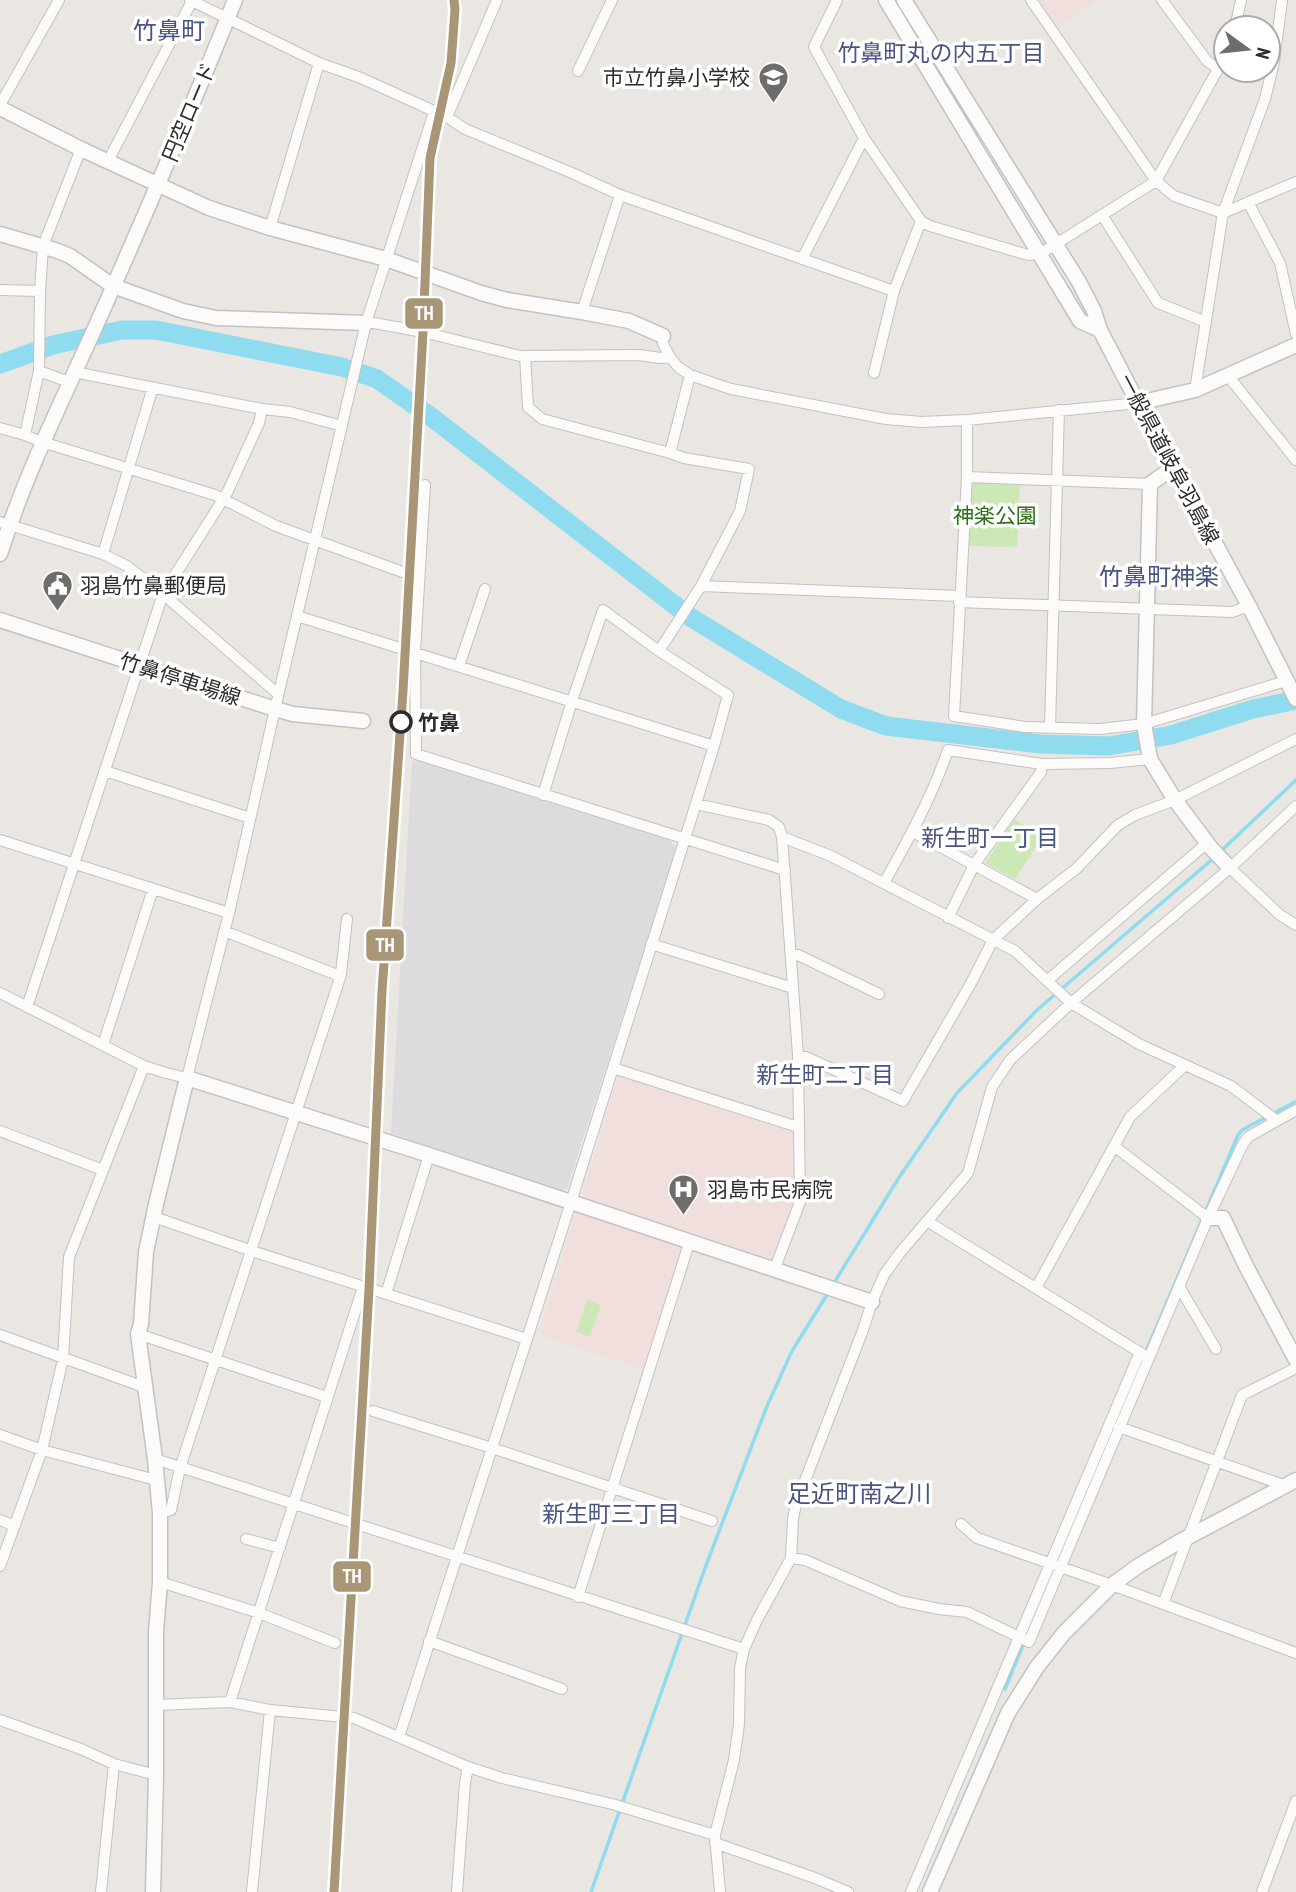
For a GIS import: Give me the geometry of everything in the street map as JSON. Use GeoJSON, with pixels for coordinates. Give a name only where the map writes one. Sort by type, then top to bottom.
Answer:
{"type":"FeatureCollection","features":[{"type":"Feature","properties":{"kind":"street"},"geometry":{"type":"LineString","coordinates":[[59,0],[0,107],[81,149],[209,208],[270,228],[386,259],[508,300],[629,321],[663,336],[663,344],[678,367],[690,375],[731,389],[886,419],[921,422],[967,420],[1138,403],[1195,390],[1295,346],[1280,263],[1248,202]]}},
{"type":"Feature","properties":{"kind":"street","name":"円空ロード"},"geometry":{"type":"LineString","coordinates":[[0,554],[5,524],[159,184],[235,0]]}},
{"type":"Feature","properties":{"kind":"street"},"geometry":{"type":"LineString","coordinates":[[447,117],[497,0]]}},
{"type":"Feature","properties":{"kind":"street"},"geometry":{"type":"LineString","coordinates":[[578,71],[612,0]]}},
{"type":"Feature","properties":{"kind":"street"},"geometry":{"type":"LineString","coordinates":[[837,0],[814,47],[864,138],[921,221],[1028,255],[1040,254],[1156,181],[1212,80]]}},
{"type":"Feature","properties":{"kind":"street","name":"一般県道岐阜羽島線"},"geometry":{"type":"LineString","coordinates":[[886,0],[1080,321],[1100,330]]}},
{"type":"Feature","properties":{"kind":"street","name":"一般県道岐阜羽島線"},"geometry":{"type":"LineString","coordinates":[[904,0],[1094,311],[1100,330],[1249,606],[1291,690]]}},
{"type":"Feature","properties":{"kind":"street"},"geometry":{"type":"LineString","coordinates":[[1031,0],[1156,181],[1174,196],[1223,213],[1296,182]]}},
{"type":"Feature","properties":{"kind":"street"},"geometry":{"type":"LineString","coordinates":[[1162,0],[1212,65]]}},
{"type":"Feature","properties":{"kind":"street"},"geometry":{"type":"LineString","coordinates":[[1195,390],[1223,213],[1265,99],[1274,62],[1282,0]]}},
{"type":"Feature","properties":{"kind":"street"},"geometry":{"type":"LineString","coordinates":[[108,161],[191,1],[319,63],[361,78],[447,117],[465,129],[620,195],[894,291]]}},
{"type":"Feature","properties":{"kind":"street"},"geometry":{"type":"LineString","coordinates":[[270,228],[319,63]]}},
{"type":"Feature","properties":{"kind":"street"},"geometry":{"type":"LineString","coordinates":[[153,1892],[156,1632],[160,1583],[155,1459],[138,1334],[146,1252],[225,931],[366,323],[433,112]]}},
{"type":"Feature","properties":{"kind":"street"},"geometry":{"type":"LineString","coordinates":[[802,259],[864,138]]}},
{"type":"Feature","properties":{"kind":"street"},"geometry":{"type":"LineString","coordinates":[[25,435],[39,365],[43,246],[81,149]]}},
{"type":"Feature","properties":{"kind":"street"},"geometry":{"type":"LineString","coordinates":[[582,312],[620,195]]}},
{"type":"Feature","properties":{"kind":"street"},"geometry":{"type":"LineString","coordinates":[[1102,215],[1158,303],[1206,322]]}},
{"type":"Feature","properties":{"kind":"street"},"geometry":{"type":"LineString","coordinates":[[874,373],[894,291],[921,221]]}},
{"type":"Feature","properties":{"kind":"street"},"geometry":{"type":"LineString","coordinates":[[0,234],[70,256],[113,286],[183,311],[216,318],[374,323],[525,356],[670,357]]}},
{"type":"Feature","properties":{"kind":"street"},"geometry":{"type":"LineString","coordinates":[[0,290],[40,291]]}},
{"type":"Feature","properties":{"kind":"street"},"geometry":{"type":"LineString","coordinates":[[525,356],[528,407],[542,419],[684,458],[749,469],[740,511],[701,586],[659,652]]}},
{"type":"Feature","properties":{"kind":"street"},"geometry":{"type":"LineString","coordinates":[[39,365],[72,377],[153,387],[290,412],[342,426]]}},
{"type":"Feature","properties":{"kind":"street"},"geometry":{"type":"LineString","coordinates":[[670,453],[690,375]]}},
{"type":"Feature","properties":{"kind":"street"},"geometry":{"type":"LineString","coordinates":[[1228,376],[1296,460]]}},
{"type":"Feature","properties":{"kind":"street"},"geometry":{"type":"LineString","coordinates":[[103,554],[153,387]]}},
{"type":"Feature","properties":{"kind":"street"},"geometry":{"type":"LineString","coordinates":[[27,1007],[163,594],[227,493],[259,423],[262,409]]}},
{"type":"Feature","properties":{"kind":"street"},"geometry":{"type":"LineString","coordinates":[[1051,727],[1059,410]]}},
{"type":"Feature","properties":{"kind":"street"},"geometry":{"type":"LineString","coordinates":[[967,420],[967,477],[954,716],[1025,727],[1144,728],[1291,690]]}},
{"type":"Feature","properties":{"kind":"street"},"geometry":{"type":"LineString","coordinates":[[0,428],[223,498],[276,526],[419,578]]}},
{"type":"Feature","properties":{"kind":"street"},"geometry":{"type":"LineString","coordinates":[[967,477],[1150,484],[1174,467]]}},
{"type":"Feature","properties":{"kind":"street"},"geometry":{"type":"LineString","coordinates":[[1150,484],[1144,728],[1149,756],[1175,800],[1227,866],[1280,915],[1296,925]]}},
{"type":"Feature","properties":{"kind":"street"},"geometry":{"type":"LineString","coordinates":[[425,485],[415,652],[416,754],[785,870]]}},
{"type":"Feature","properties":{"kind":"street"},"geometry":{"type":"LineString","coordinates":[[5,524],[103,554],[127,566],[278,694]]}},
{"type":"Feature","properties":{"kind":"street"},"geometry":{"type":"LineString","coordinates":[[701,586],[1232,612],[1249,606]]}},
{"type":"Feature","properties":{"kind":"street"},"geometry":{"type":"LineString","coordinates":[[459,666],[485,589]]}},
{"type":"Feature","properties":{"kind":"street"},"geometry":{"type":"LineString","coordinates":[[399,1737],[571,1202],[728,695],[659,652],[603,610],[543,795]]}},
{"type":"Feature","properties":{"kind":"street"},"geometry":{"type":"LineString","coordinates":[[297,616],[714,746]]}},
{"type":"Feature","properties":{"kind":"street","name":"竹鼻停車場線"},"geometry":{"type":"LineString","coordinates":[[0,620],[275,709],[293,714],[363,721]]}},
{"type":"Feature","properties":{"kind":"street"},"geometry":{"type":"LineString","coordinates":[[798,1055],[903,1101],[993,940],[1037,899],[1076,869],[1118,825],[1135,815],[1175,800],[1296,739]]}},
{"type":"Feature","properties":{"kind":"street"},"geometry":{"type":"LineString","coordinates":[[884,883],[913,832],[948,750],[1042,764],[1110,763],[1149,756]]}},
{"type":"Feature","properties":{"kind":"street"},"geometry":{"type":"LineString","coordinates":[[948,918],[974,865],[1041,772],[1042,764]]}},
{"type":"Feature","properties":{"kind":"street"},"geometry":{"type":"LineString","coordinates":[[105,771],[250,818]]}},
{"type":"Feature","properties":{"kind":"street"},"geometry":{"type":"LineString","coordinates":[[696,804],[769,820],[779,827],[782,837],[798,1055],[800,1202],[775,1268]]}},
{"type":"Feature","properties":{"kind":"street"},"geometry":{"type":"LineString","coordinates":[[720,1892],[715,1839],[734,1760],[739,1724],[740,1668],[744,1649],[791,1558],[796,1504],[884,1275],[968,1173],[992,1087],[1010,1060],[1069,1000],[1296,806]]}},
{"type":"Feature","properties":{"kind":"street"},"geometry":{"type":"LineString","coordinates":[[913,832],[1037,899]]}},
{"type":"Feature","properties":{"kind":"street"},"geometry":{"type":"LineString","coordinates":[[782,837],[831,856],[1015,951],[1069,1000],[1139,1044],[1231,1086],[1276,1120]]}},
{"type":"Feature","properties":{"kind":"street"},"geometry":{"type":"LineString","coordinates":[[0,841],[229,913]]}},
{"type":"Feature","properties":{"kind":"street"},"geometry":{"type":"LineString","coordinates":[[1050,982],[1209,845]]}},
{"type":"Feature","properties":{"kind":"street"},"geometry":{"type":"LineString","coordinates":[[103,1045],[153,890]]}},
{"type":"Feature","properties":{"kind":"street"},"geometry":{"type":"LineString","coordinates":[[159,1513],[171,1510],[180,1468],[340,976],[347,919]]}},
{"type":"Feature","properties":{"kind":"street"},"geometry":{"type":"LineString","coordinates":[[225,931],[340,976]]}},
{"type":"Feature","properties":{"kind":"street"},"geometry":{"type":"LineString","coordinates":[[651,944],[793,988]]}},
{"type":"Feature","properties":{"kind":"street"},"geometry":{"type":"LineString","coordinates":[[791,954],[879,993]]}},
{"type":"Feature","properties":{"kind":"street"},"geometry":{"type":"LineString","coordinates":[[0,993],[145,1066],[429,1155],[872,1301]]}},
{"type":"Feature","properties":{"kind":"street"},"geometry":{"type":"LineString","coordinates":[[1035,1288],[1130,1117],[1185,1065]]}},
{"type":"Feature","properties":{"kind":"street"},"geometry":{"type":"LineString","coordinates":[[0,1566],[42,1450],[63,1359],[69,1257],[145,1066]]}},
{"type":"Feature","properties":{"kind":"street"},"geometry":{"type":"LineString","coordinates":[[613,1068],[799,1127]]}},
{"type":"Feature","properties":{"kind":"street"},"geometry":{"type":"LineString","coordinates":[[1056,1566],[1145,1355],[1180,1288],[1208,1218],[1243,1144],[1248,1137],[1296,1110]]}},
{"type":"Feature","properties":{"kind":"street"},"geometry":{"type":"LineString","coordinates":[[0,1131],[103,1170]]}},
{"type":"Feature","properties":{"kind":"street"},"geometry":{"type":"LineString","coordinates":[[1114,1146],[1208,1218],[1223,1218],[1296,1360]]}},
{"type":"Feature","properties":{"kind":"street"},"geometry":{"type":"LineString","coordinates":[[386,1294],[429,1155]]}},
{"type":"Feature","properties":{"kind":"street"},"geometry":{"type":"LineString","coordinates":[[153,1217],[527,1339]]}},
{"type":"Feature","properties":{"kind":"street"},"geometry":{"type":"LineString","coordinates":[[927,1221],[1145,1355]]}},
{"type":"Feature","properties":{"kind":"street"},"geometry":{"type":"LineString","coordinates":[[578,1597],[690,1240]]}},
{"type":"Feature","properties":{"kind":"street"},"geometry":{"type":"LineString","coordinates":[[230,1702],[363,1287]]}},
{"type":"Feature","properties":{"kind":"street"},"geometry":{"type":"LineString","coordinates":[[1180,1288],[1216,1349]]}},
{"type":"Feature","properties":{"kind":"street"},"geometry":{"type":"LineString","coordinates":[[138,1334],[327,1397]]}},
{"type":"Feature","properties":{"kind":"street"},"geometry":{"type":"LineString","coordinates":[[0,1335],[145,1387]]}},
{"type":"Feature","properties":{"kind":"street"},"geometry":{"type":"LineString","coordinates":[[911,1892],[1020,1639],[1119,1427],[1145,1355]]}},
{"type":"Feature","properties":{"kind":"street"},"geometry":{"type":"LineString","coordinates":[[1163,1604],[1242,1395],[1296,1368]]}},
{"type":"Feature","properties":{"kind":"street"},"geometry":{"type":"LineString","coordinates":[[373,1411],[712,1521]]}},
{"type":"Feature","properties":{"kind":"street"},"geometry":{"type":"LineString","coordinates":[[1119,1427],[1216,1462],[1293,1482]]}},
{"type":"Feature","properties":{"kind":"street"},"geometry":{"type":"LineString","coordinates":[[0,1435],[42,1450],[156,1480]]}},
{"type":"Feature","properties":{"kind":"street"},"geometry":{"type":"LineString","coordinates":[[155,1459],[744,1649]]}},
{"type":"Feature","properties":{"kind":"street"},"geometry":{"type":"LineString","coordinates":[[930,1892],[1008,1713],[1037,1667],[1064,1633],[1112,1585],[1138,1566],[1293,1482]]}},
{"type":"Feature","properties":{"kind":"street"},"geometry":{"type":"LineString","coordinates":[[0,1520],[15,1525]]}},
{"type":"Feature","properties":{"kind":"street"},"geometry":{"type":"LineString","coordinates":[[961,1524],[977,1538],[1296,1653]]}},
{"type":"Feature","properties":{"kind":"street"},"geometry":{"type":"LineString","coordinates":[[246,1539],[280,1548]]}},
{"type":"Feature","properties":{"kind":"street"},"geometry":{"type":"LineString","coordinates":[[791,1558],[805,1560],[900,1601],[967,1612],[1020,1639]]}},
{"type":"Feature","properties":{"kind":"street"},"geometry":{"type":"LineString","coordinates":[[160,1583],[258,1613],[335,1643]]}},
{"type":"Feature","properties":{"kind":"street"},"geometry":{"type":"LineString","coordinates":[[429,1641],[562,1689]]}},
{"type":"Feature","properties":{"kind":"street"},"geometry":{"type":"LineString","coordinates":[[156,1705],[230,1702],[270,1710],[354,1718],[468,1767],[502,1778],[635,1810],[848,1892]]}},
{"type":"Feature","properties":{"kind":"street"},"geometry":{"type":"LineString","coordinates":[[251,1892],[270,1710]]}},
{"type":"Feature","properties":{"kind":"street"},"geometry":{"type":"LineString","coordinates":[[0,1720],[81,1749],[114,1764],[156,1774]]}},
{"type":"Feature","properties":{"kind":"street"},"geometry":{"type":"LineString","coordinates":[[101,1892],[114,1764]]}},
{"type":"Feature","properties":{"kind":"street"},"geometry":{"type":"LineString","coordinates":[[457,1892],[468,1767]]}},
{"type":"Feature","properties":{"kind":"street"},"geometry":{"type":"LineString","coordinates":[[1262,1892],[1296,1801]]}},
{"type":"Feature","properties":{"kind":"shaded area"},"geometry":{"type":"Polygon","coordinates":[[[1037,0],[1096,0],[1057,29],[1037,0]]]}},
{"type":"Feature","properties":{"kind":"shaded area"},"geometry":{"type":"Polygon","coordinates":[[[412,761],[425,762],[670,839],[676,850],[567,1188],[558,1193],[391,1133],[412,761]]]}},
{"type":"Feature","properties":{"kind":"shaded area","name":"羽島市民病院"},"geometry":{"type":"Polygon","coordinates":[[[630,1077],[797,1129],[797,1201],[777,1257],[773,1259],[691,1231],[648,1366],[643,1369],[543,1336],[539,1331],[617,1083],[630,1077]]]}},
{"type":"Feature","properties":{"kind":"green space","name":"神楽公園"},"geometry":{"type":"Polygon","coordinates":[[[972,483],[1020,483],[1017,547],[969,546],[972,483]]]}},
{"type":"Feature","properties":{"kind":"green space"},"geometry":{"type":"Polygon","coordinates":[[[1015,819],[1041,839],[1015,879],[985,863],[1015,819]]]}},
{"type":"Feature","properties":{"kind":"green space"},"geometry":{"type":"Polygon","coordinates":[[[587,1300],[601,1305],[590,1337],[576,1332],[587,1300]]]}},
{"type":"Feature","properties":{"kind":"waterway"},"geometry":{"type":"LineString","coordinates":[[0,364],[53,345],[122,330],[156,330],[342,367],[377,379],[430,416],[690,617],[841,709],[886,726],[1041,744],[1109,746],[1171,735],[1253,709],[1296,700]]}},
{"type":"Feature","properties":{"kind":"waterway"},"geometry":{"type":"LineString","coordinates":[[1220,852],[1296,780]]}},
{"type":"Feature","properties":{"kind":"waterway"},"geometry":{"type":"LineString","coordinates":[[834,1283],[898,1179],[957,1093],[1037,1010],[1215,857]]}},
{"type":"Feature","properties":{"kind":"waterway"},"geometry":{"type":"LineString","coordinates":[[1128,1394],[1238,1135],[1242,1130],[1295,1102]]}},
{"type":"Feature","properties":{"kind":"waterway"},"geometry":{"type":"LineString","coordinates":[[591,1892],[705,1568],[767,1406],[792,1351],[828,1293]]}},
{"type":"Feature","properties":{"kind":"waterway"},"geometry":{"type":"LineString","coordinates":[[1045,1591],[1071,1530]]}},
{"type":"Feature","properties":{"kind":"waterway"},"geometry":{"type":"LineString","coordinates":[[1005,1689],[1025,1640]]}},
{"type":"Feature","properties":{"kind":"transit line","name":"TH"},"geometry":{"type":"LineString","coordinates":[[334,1892],[369,1289],[382,991],[403,691],[423,332],[430,158],[451,63],[454,0]]}},
{"type":"Feature","properties":{"kind":"place","name":"市立竹鼻小学校"},"geometry":{"type":"Point","coordinates":[773,104]}},
{"type":"Feature","properties":{"kind":"place","name":"羽島竹鼻郵便局"},"geometry":{"type":"Point","coordinates":[57,612]}},
{"type":"Feature","properties":{"kind":"place","name":"竹鼻"},"geometry":{"type":"Point","coordinates":[401,722]}},
{"type":"Feature","properties":{"kind":"place","name":"羽島市民病院"},"geometry":{"type":"Point","coordinates":[684,1216]}},
{"type":"Feature","properties":{"kind":"district","name":"竹鼻町"},"geometry":{"type":"Point","coordinates":[169,30]}},
{"type":"Feature","properties":{"kind":"district","name":"竹鼻町丸の内五丁目"},"geometry":{"type":"Point","coordinates":[941,52]}},
{"type":"Feature","properties":{"kind":"district","name":"竹鼻町神楽"},"geometry":{"type":"Point","coordinates":[1159,576]}},
{"type":"Feature","properties":{"kind":"district","name":"新生町一丁目"},"geometry":{"type":"Point","coordinates":[990,837]}},
{"type":"Feature","properties":{"kind":"district","name":"新生町二丁目"},"geometry":{"type":"Point","coordinates":[825,1074]}},
{"type":"Feature","properties":{"kind":"district","name":"足近町南之川"},"geometry":{"type":"Point","coordinates":[859,1493]}},
{"type":"Feature","properties":{"kind":"district","name":"新生町三丁目"},"geometry":{"type":"Point","coordinates":[611,1513]}}]}
